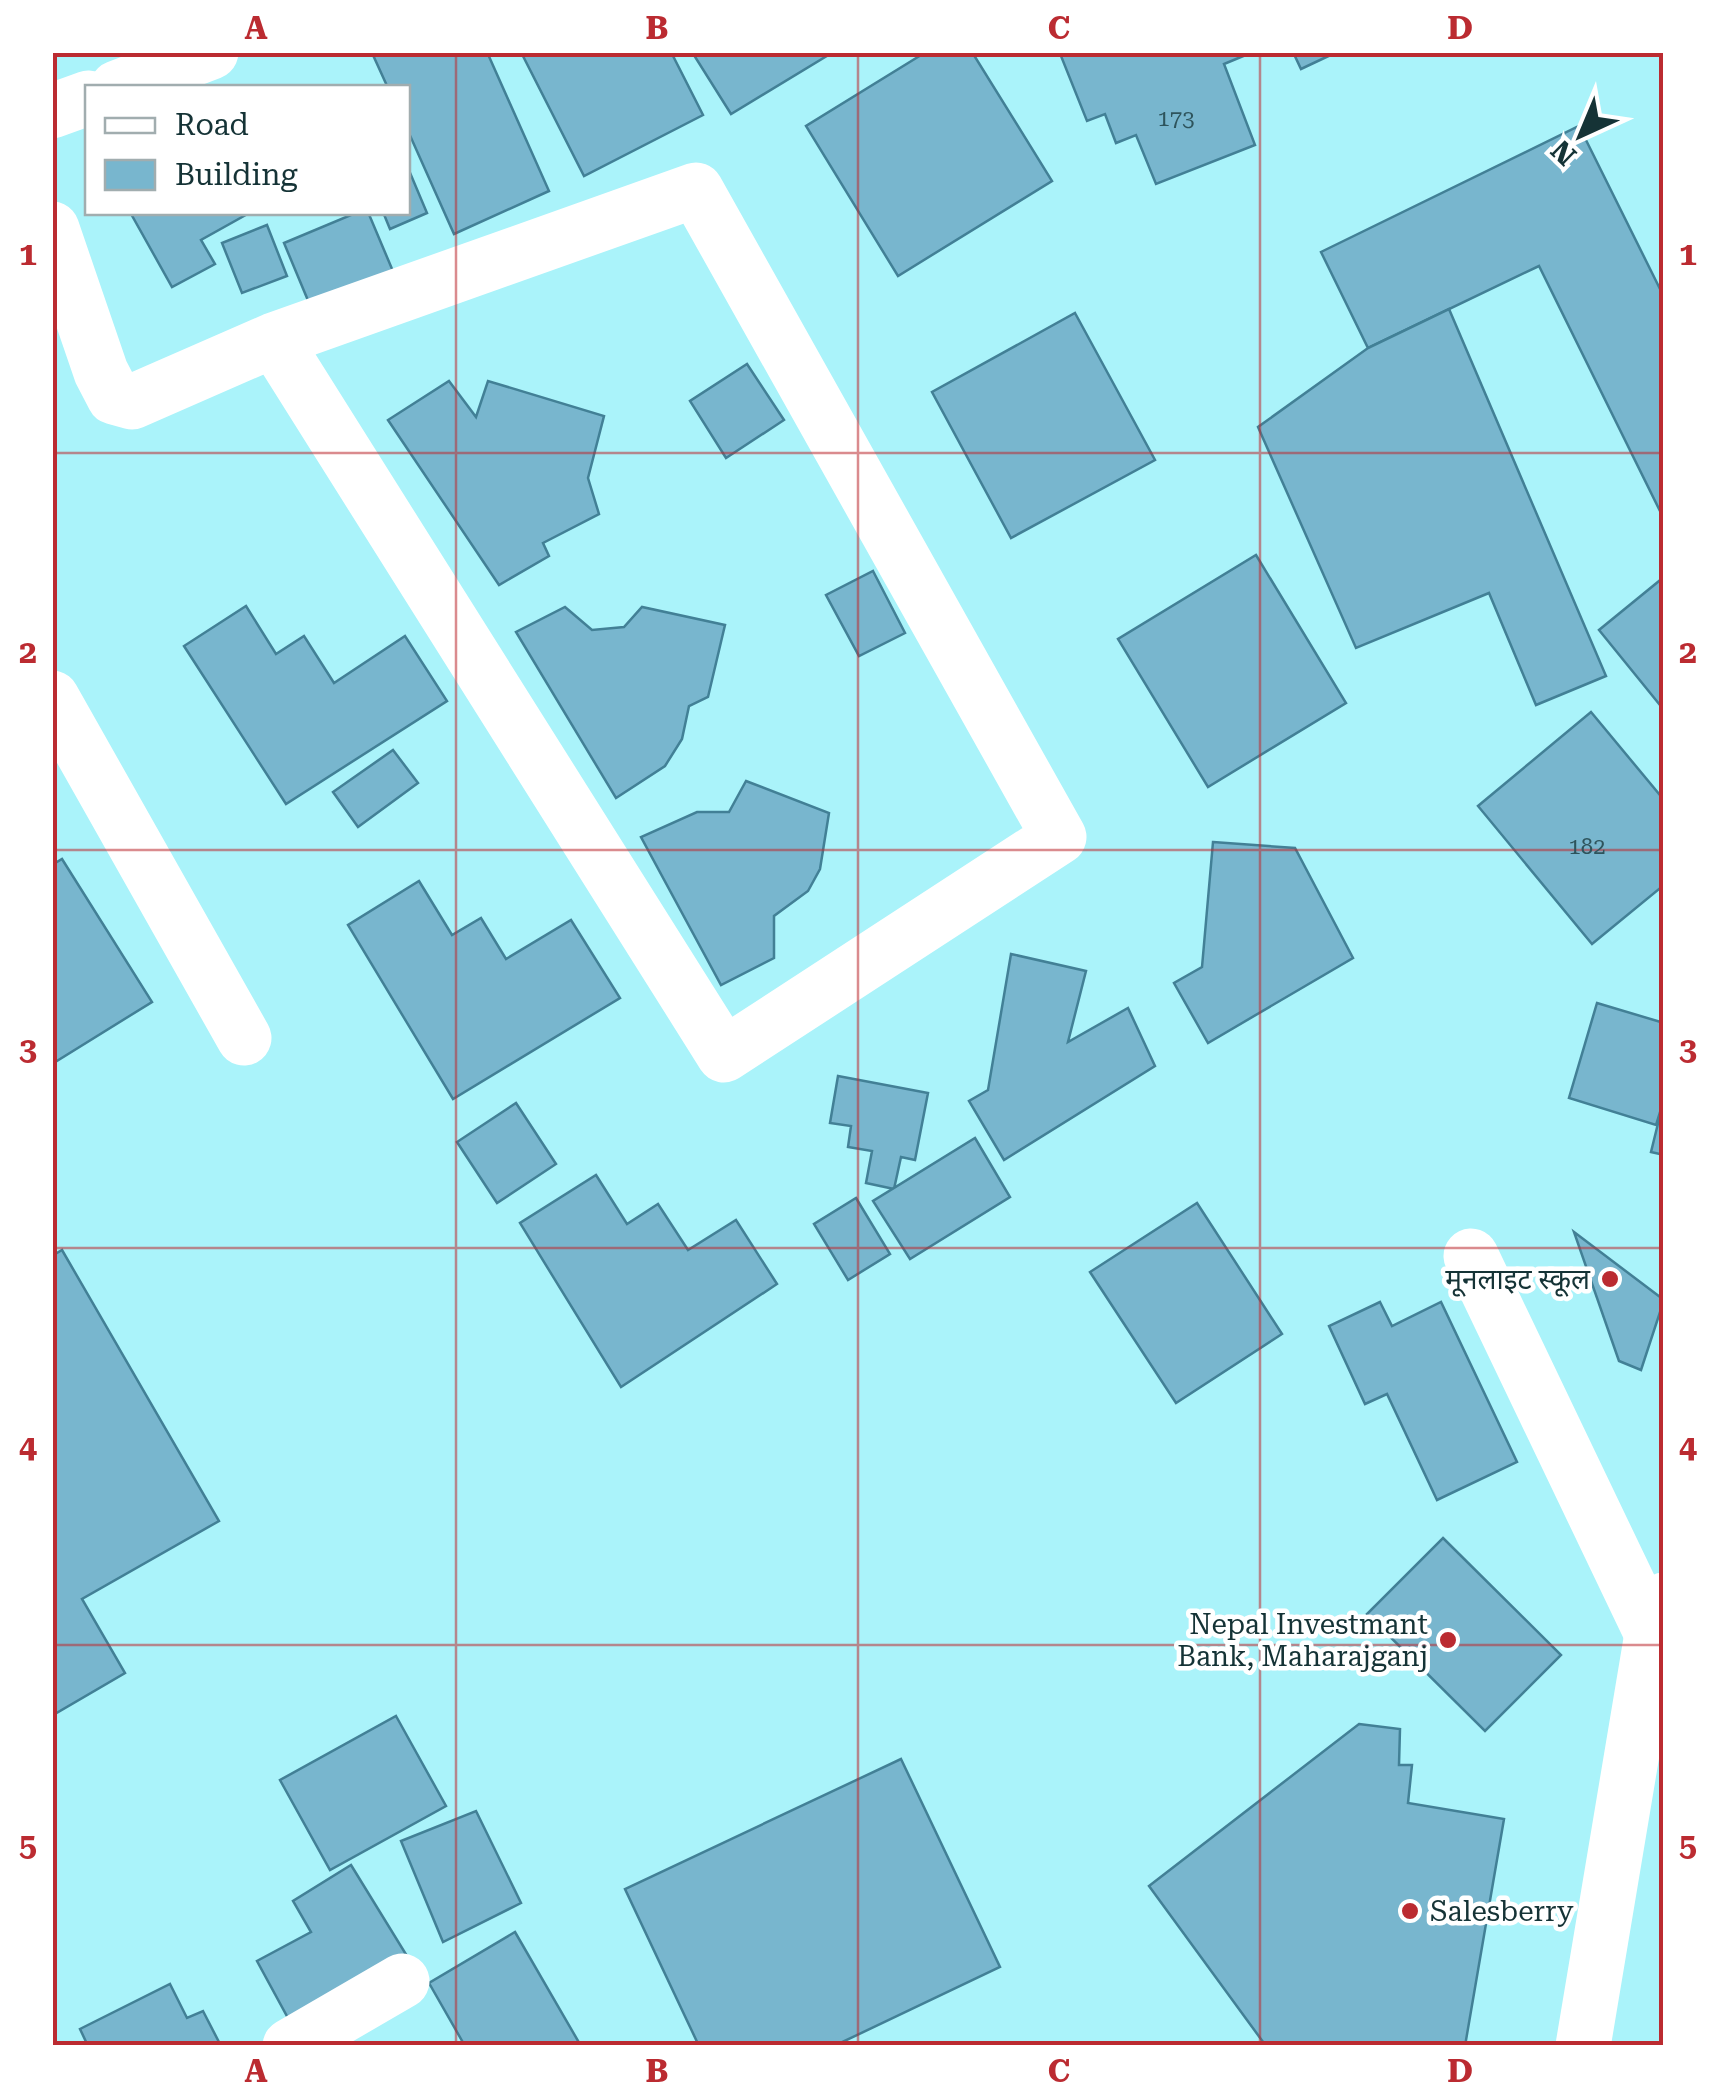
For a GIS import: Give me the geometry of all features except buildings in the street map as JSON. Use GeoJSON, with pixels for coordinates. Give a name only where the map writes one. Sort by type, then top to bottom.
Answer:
{"type":"FeatureCollection","features":[{"type":"Feature","properties":{"kind":"street"},"geometry":{"type":"LineString","coordinates":[[124,85],[210,52]]}},
{"type":"Feature","properties":{"kind":"street"},"geometry":{"type":"LineString","coordinates":[[52,111],[85,99]]}},
{"type":"Feature","properties":{"kind":"street"},"geometry":{"type":"LineString","coordinates":[[52,229],[101,372],[114,397],[132,402],[274,340],[696,190],[1059,837],[724,1055],[274,340]]}},
{"type":"Feature","properties":{"kind":"street"},"geometry":{"type":"LineString","coordinates":[[52,698],[244,1038]]}},
{"type":"Feature","properties":{"kind":"street"},"geometry":{"type":"LineString","coordinates":[[1471,1256],[1660,1627],[1582,2046]]}},
{"type":"Feature","properties":{"kind":"street"},"geometry":{"type":"LineString","coordinates":[[290,2046],[402,1981]]}},
{"type":"Feature","properties":{"kind":"place","name":"मूनलाइट स्कूल"},"geometry":{"type":"Point","coordinates":[1610,1279]}},
{"type":"Feature","properties":{"kind":"place","name":"Nepal Investmant Bank, Maharajganj"},"geometry":{"type":"Point","coordinates":[1448,1640]}},
{"type":"Feature","properties":{"kind":"place","name":"Salesberry"},"geometry":{"type":"Point","coordinates":[1410,1911]}}]}
